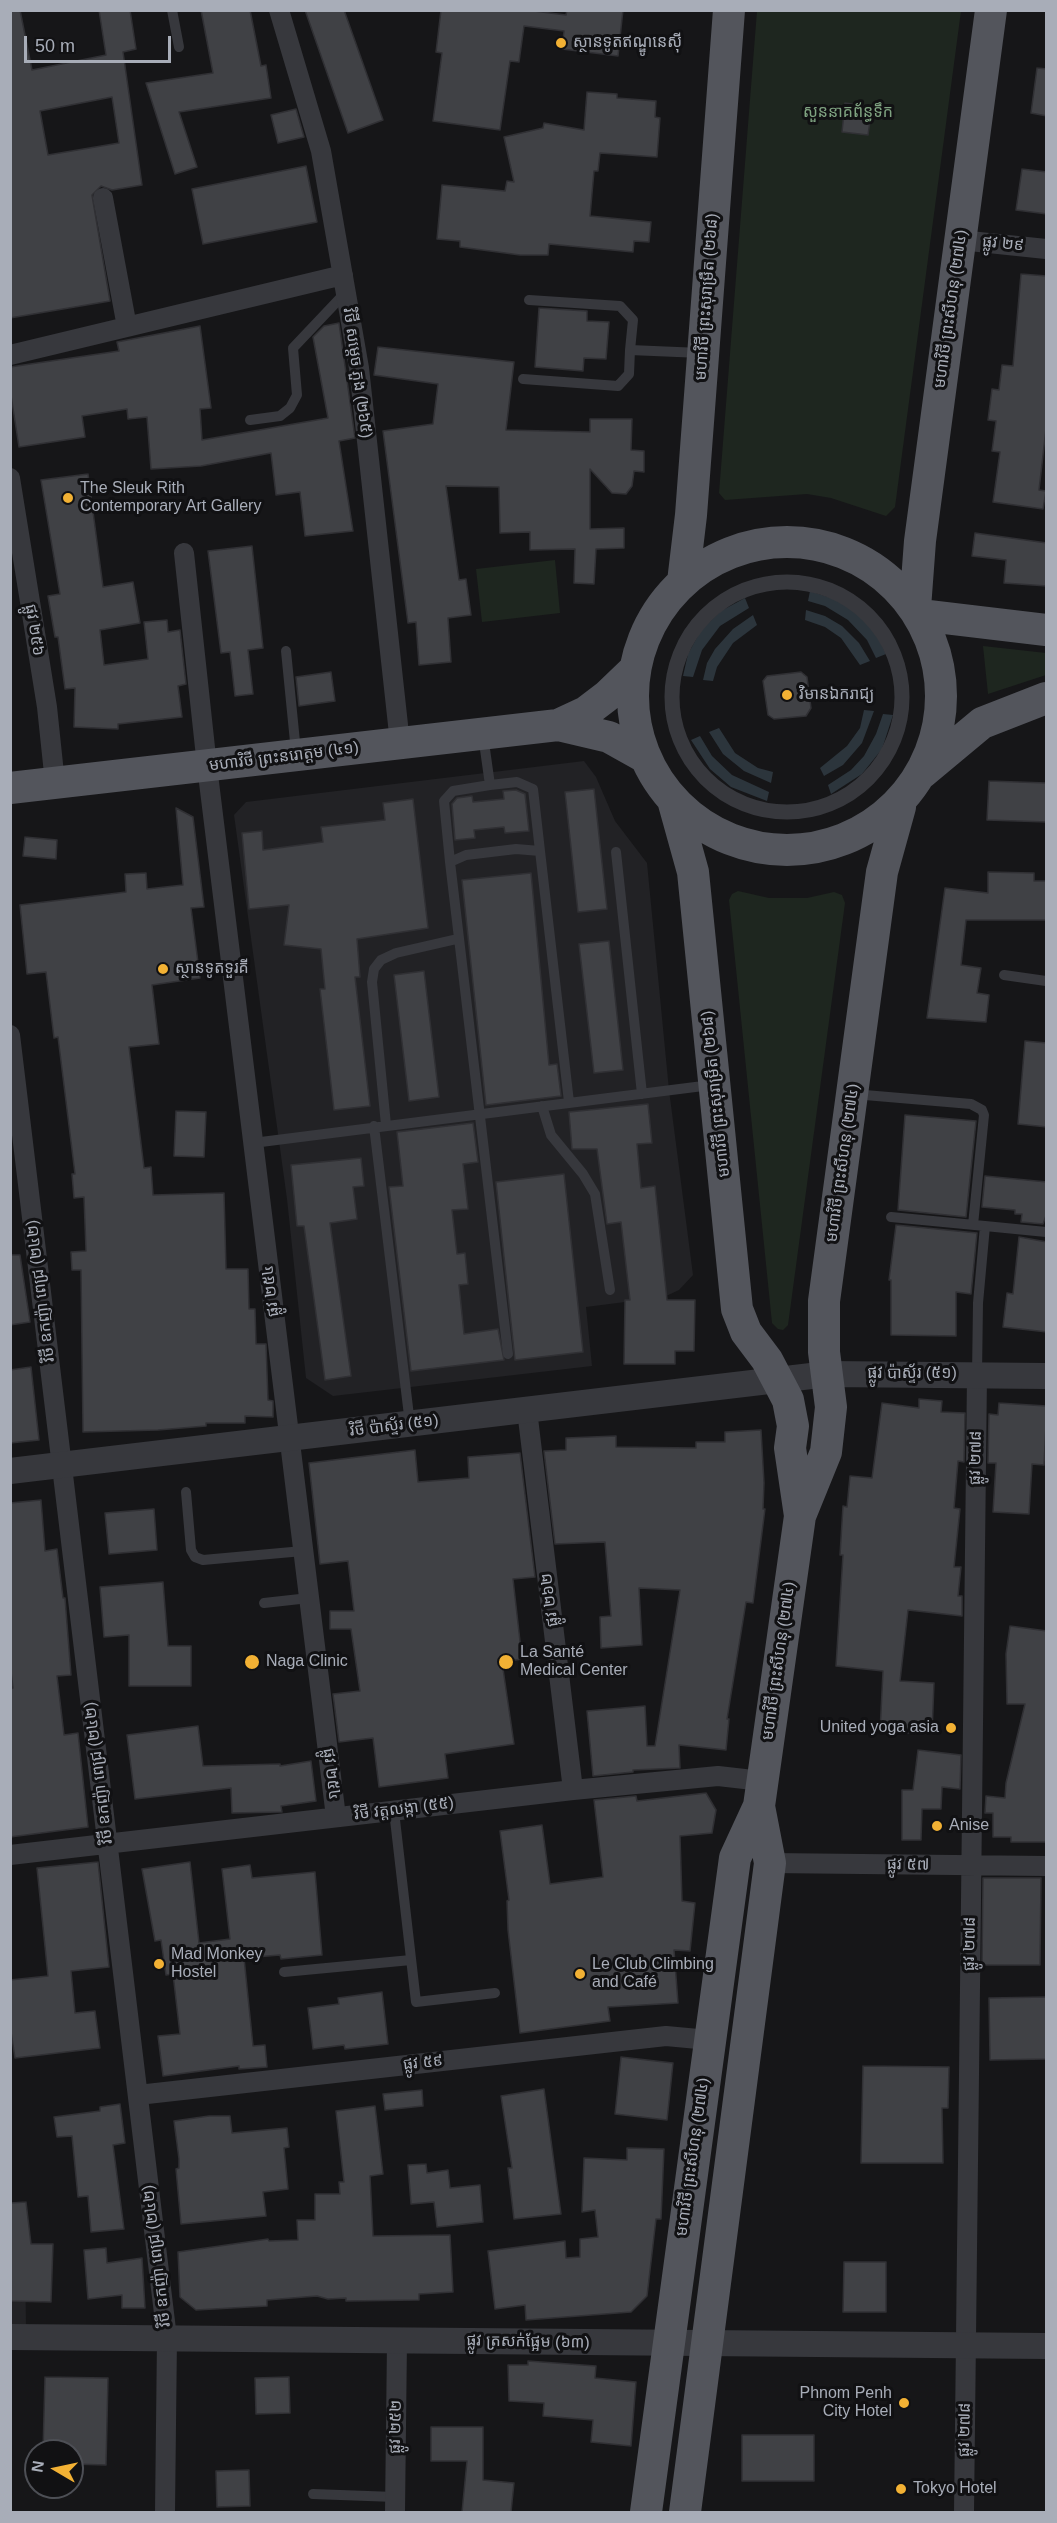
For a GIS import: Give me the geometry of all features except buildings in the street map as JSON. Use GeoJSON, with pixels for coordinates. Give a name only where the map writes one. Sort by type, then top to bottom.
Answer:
{"type":"FeatureCollection","features":[{"type":"Feature","properties":{"kind":"main road","name":"មហាវិថី ព្រះសុរាម្រឹត (២៦៨)"},"geometry":{"type":"LineString","coordinates":[[683,582],[692,515],[729,10]]}},
{"type":"Feature","properties":{"kind":"main road","name":"មហាវិថី ព្រះសីហនុ (២៧៤)"},"geometry":{"type":"LineString","coordinates":[[917,612],[920,542],[991,10]]}},
{"type":"Feature","properties":{"kind":"main road"},"geometry":{"type":"LineString","coordinates":[[798,543],[826,546],[852,555],[898,587],[917,612],[934,650],[939,674],[940,715],[932,747],[921,773],[900,807],[874,826],[818,848],[780,850],[742,844],[707,828],[673,800],[643,756],[634,727],[631,701],[632,672],[652,623],[683,582],[717,560],[756,546],[798,543]]}},
{"type":"Feature","properties":{"kind":"main road"},"geometry":{"type":"LineString","coordinates":[[917,612],[1047,630]]}},
{"type":"Feature","properties":{"kind":"main road","name":"មហាវិថី ព្រះនរោត្តម (៤១)"},"geometry":{"type":"LineString","coordinates":[[10,788],[558,725],[586,712],[608,696],[632,672]]}},
{"type":"Feature","properties":{"kind":"main road"},"geometry":{"type":"LineString","coordinates":[[921,773],[982,723],[1047,698]]}},
{"type":"Feature","properties":{"kind":"main road","name":"មហាវិថី ព្រះនរោត្តម (៤១)"},"geometry":{"type":"LineString","coordinates":[[558,725],[609,737],[643,756]]}},
{"type":"Feature","properties":{"kind":"main road","name":"មហាវិថី ព្រះសុរាម្រឹត (២៦៨)"},"geometry":{"type":"LineString","coordinates":[[673,800],[693,872],[737,1309],[746,1332],[778,1379]]}},
{"type":"Feature","properties":{"kind":"main road","name":"មហាវិថី ព្រះសីហនុ (២៧៤)"},"geometry":{"type":"LineString","coordinates":[[646,2512],[667,2344],[735,1858],[760,1794],[800,1516],[826,1452],[831,1407],[823,1343],[824,1301],[882,872],[900,807]]}},
{"type":"Feature","properties":{"kind":"main road","name":"មហាវិថី ព្រះសីហនុ (២៧៤)"},"geometry":{"type":"LineString","coordinates":[[778,1379],[788,1400],[793,1426],[790,1448],[800,1516]]}},
{"type":"Feature","properties":{"kind":"main road","name":"មហាវិថី ព្រះសីហនុ (២៧៤)"},"geometry":{"type":"LineString","coordinates":[[685,2512],[770,1863],[760,1794]]}},
{"type":"Feature","properties":{"kind":"street","name":"វិថី សម្តេច ភួង (២៦៥)"},"geometry":{"type":"LineString","coordinates":[[279,10],[321,151],[359,368],[400,743]]}},
{"type":"Feature","properties":{"kind":"street"},"geometry":{"type":"LineString","coordinates":[[103,198],[127,327]]}},
{"type":"Feature","properties":{"kind":"street","name":"ផ្លូវ ២៩"},"geometry":{"type":"LineString","coordinates":[[960,240],[1047,249]]}},
{"type":"Feature","properties":{"kind":"street"},"geometry":{"type":"LineString","coordinates":[[10,355],[127,327],[344,284]]}},
{"type":"Feature","properties":{"kind":"street","name":"ផ្លូវ ២៥៦"},"geometry":{"type":"LineString","coordinates":[[10,478],[46,707],[55,783]]}},
{"type":"Feature","properties":{"kind":"street","name":"ផ្លូវ ២៥៤"},"geometry":{"type":"LineString","coordinates":[[184,553],[207,766],[336,1817]]}},
{"type":"Feature","properties":{"kind":"street"},"geometry":{"type":"LineString","coordinates":[[777,581],[812,583],[838,592],[861,607],[880,628],[894,652],[902,683],[902,707],[896,734],[884,760],[866,781],[844,798],[818,809],[790,813],[754,807],[736,801],[713,786],[694,765],[673,723],[672,686],[678,658],[690,633],[702,619],[731,596],[756,585],[777,581]]}},
{"type":"Feature","properties":{"kind":"street","name":"វិថី ឧកញ៉ា ពេជ្រ (២៤២)"},"geometry":{"type":"LineString","coordinates":[[10,1035],[167,2338],[165,2512]]}},
{"type":"Feature","properties":{"kind":"street","name":"ផ្លូវ ប៉ាស្ទ័រ (៥១)"},"geometry":{"type":"LineString","coordinates":[[778,1379],[828,1374],[1047,1376]]}},
{"type":"Feature","properties":{"kind":"street","name":"ផ្លូវ ២៧៨"},"geometry":{"type":"LineString","coordinates":[[964,2512],[977,1375]]}},
{"type":"Feature","properties":{"kind":"street","name":"វិថី ប៉ាស្ទ័រ (៥១)"},"geometry":{"type":"LineString","coordinates":[[10,1471],[778,1379]]}},
{"type":"Feature","properties":{"kind":"street","name":"ផ្លូវ ២៦២"},"geometry":{"type":"LineString","coordinates":[[527,1410],[573,1790]]}},
{"type":"Feature","properties":{"kind":"street","name":"វិថី វត្តលង្កា (៥៥)"},"geometry":{"type":"LineString","coordinates":[[10,1855],[573,1790],[718,1776],[760,1794]]}},
{"type":"Feature","properties":{"kind":"street","name":"ផ្លូវ ៥៧"},"geometry":{"type":"LineString","coordinates":[[770,1863],[1047,1866]]}},
{"type":"Feature","properties":{"kind":"street","name":"ផ្លូវ ៥៩"},"geometry":{"type":"LineString","coordinates":[[138,2096],[666,2036],[709,2040]]}},
{"type":"Feature","properties":{"kind":"street","name":"ផ្លូវ ត្រសក់ផ្អែម (៦៣)"},"geometry":{"type":"LineString","coordinates":[[10,2337],[1047,2346]]}},
{"type":"Feature","properties":{"kind":"street","name":"ផ្លូវ ២៥២"},"geometry":{"type":"LineString","coordinates":[[395,2505],[397,2341]]}},
{"type":"Feature","properties":{"kind":"lane"},"geometry":{"type":"LineString","coordinates":[[172,10],[179,47]]}},
{"type":"Feature","properties":{"kind":"lane"},"geometry":{"type":"LineString","coordinates":[[250,420],[280,416],[290,408],[297,395],[293,348],[344,284]]}},
{"type":"Feature","properties":{"kind":"lane"},"geometry":{"type":"LineString","coordinates":[[523,379],[618,386],[628,374],[633,320],[620,306],[529,300]]}},
{"type":"Feature","properties":{"kind":"lane"},"geometry":{"type":"LineString","coordinates":[[630,350],[703,353]]}},
{"type":"Feature","properties":{"kind":"lane"},"geometry":{"type":"LineString","coordinates":[[286,651],[296,755]]}},
{"type":"Feature","properties":{"kind":"lane"},"geometry":{"type":"LineString","coordinates":[[483,734],[489,785]]}},
{"type":"Feature","properties":{"kind":"lane"},"geometry":{"type":"LineString","coordinates":[[508,1354],[457,939],[444,801],[453,791],[517,782],[533,789],[569,1102]]}},
{"type":"Feature","properties":{"kind":"lane"},"geometry":{"type":"LineString","coordinates":[[450,862],[466,855],[516,849],[540,851]]}},
{"type":"Feature","properties":{"kind":"lane"},"geometry":{"type":"LineString","coordinates":[[616,852],[642,1094]]}},
{"type":"Feature","properties":{"kind":"lane"},"geometry":{"type":"LineString","coordinates":[[386,1125],[372,982],[374,969],[381,960],[396,953],[457,939]]}},
{"type":"Feature","properties":{"kind":"lane"},"geometry":{"type":"LineString","coordinates":[[1004,975],[1047,981]]}},
{"type":"Feature","properties":{"kind":"lane"},"geometry":{"type":"LineString","coordinates":[[253,1143],[715,1085]]}},
{"type":"Feature","properties":{"kind":"lane"},"geometry":{"type":"LineString","coordinates":[[853,1094],[971,1104],[982,1110],[984,1115],[973,1226]]}},
{"type":"Feature","properties":{"kind":"lane"},"geometry":{"type":"LineString","coordinates":[[542,1106],[551,1135],[584,1174],[595,1194],[610,1290]]}},
{"type":"Feature","properties":{"kind":"lane"},"geometry":{"type":"LineString","coordinates":[[374,1126],[410,1424]]}},
{"type":"Feature","properties":{"kind":"lane"},"geometry":{"type":"LineString","coordinates":[[891,1217],[1047,1232]]}},
{"type":"Feature","properties":{"kind":"lane"},"geometry":{"type":"LineString","coordinates":[[977,1375],[978,1303],[985,1226]]}},
{"type":"Feature","properties":{"kind":"lane"},"geometry":{"type":"LineString","coordinates":[[186,1492],[191,1550],[195,1557],[203,1560],[303,1551]]}},
{"type":"Feature","properties":{"kind":"lane"},"geometry":{"type":"LineString","coordinates":[[264,1603],[309,1598]]}},
{"type":"Feature","properties":{"kind":"lane"},"geometry":{"type":"LineString","coordinates":[[394,1811],[416,2002],[495,1993]]}},
{"type":"Feature","properties":{"kind":"lane"},"geometry":{"type":"LineString","coordinates":[[284,1972],[411,1960]]}},
{"type":"Feature","properties":{"kind":"lane"},"geometry":{"type":"LineString","coordinates":[[313,2494],[395,2505]]}},
{"type":"Feature","properties":{"kind":"shaded area"},"geometry":{"type":"Polygon","coordinates":[[[810,591],[834,599],[858,613],[878,637],[886,654],[876,658],[867,640],[848,620],[825,606],[808,601],[810,591]]]}},
{"type":"Feature","properties":{"kind":"shaded area"},"geometry":{"type":"Polygon","coordinates":[[[745,598],[749,608],[720,626],[702,650],[693,677],[683,676],[688,654],[701,630],[721,611],[745,598]]]}},
{"type":"Feature","properties":{"kind":"shaded area"},"geometry":{"type":"Polygon","coordinates":[[[806,610],[825,616],[842,626],[859,643],[870,661],[860,665],[841,638],[825,627],[805,620],[806,610]]]}},
{"type":"Feature","properties":{"kind":"shaded area"},"geometry":{"type":"Polygon","coordinates":[[[753,615],[757,625],[733,643],[717,667],[713,681],[703,680],[707,663],[715,649],[733,629],[753,615]]]}},
{"type":"Feature","properties":{"kind":"shaded area"},"geometry":{"type":"Polygon","coordinates":[[[864,710],[874,711],[862,743],[843,765],[824,776],[820,768],[847,746],[860,728],[864,710]]]}},
{"type":"Feature","properties":{"kind":"shaded area"},"geometry":{"type":"Polygon","coordinates":[[[883,714],[893,715],[882,749],[862,774],[831,794],[828,785],[851,770],[864,756],[876,734],[883,714]]]}},
{"type":"Feature","properties":{"kind":"shaded area"},"geometry":{"type":"Polygon","coordinates":[[[719,728],[735,753],[758,768],[773,772],[771,783],[744,771],[723,754],[709,732],[719,728]]]}},
{"type":"Feature","properties":{"kind":"shaded area"},"geometry":{"type":"Polygon","coordinates":[[[700,736],[712,756],[732,775],[769,792],[767,801],[731,787],[710,769],[691,740],[700,736]]]}},
{"type":"Feature","properties":{"kind":"shaded area"},"geometry":{"type":"Polygon","coordinates":[[[584,761],[596,777],[615,821],[647,863],[669,1090],[693,1275],[679,1290],[664,1297],[586,1307],[592,1366],[333,1396],[306,1378],[287,1199],[234,815],[246,802],[584,761]]]}},
{"type":"Feature","properties":{"kind":"shaded area"},"geometry":{"type":"Polygon","coordinates":[[[10,2250],[25,2250],[26,2328],[11,2328],[10,2250]]]}},
{"type":"Feature","properties":{"kind":"shaded area"},"geometry":{"type":"Polygon","coordinates":[[[800,2510],[918,2512],[800,2512],[800,2510]]]}},
{"type":"Feature","properties":{"kind":"green space","name":"សួននាគព័ន្ធទឹក"},"geometry":{"type":"Polygon","coordinates":[[[757,11],[961,11],[895,507],[886,516],[831,498],[807,494],[725,500],[719,493],[757,11]]]}},
{"type":"Feature","properties":{"kind":"green space"},"geometry":{"type":"Polygon","coordinates":[[[555,560],[560,613],[482,622],[476,569],[555,560]]]}},
{"type":"Feature","properties":{"kind":"green space"},"geometry":{"type":"Polygon","coordinates":[[[983,646],[1046,653],[1046,675],[988,694],[983,646]]]}},
{"type":"Feature","properties":{"kind":"green space"},"geometry":{"type":"Polygon","coordinates":[[[738,891],[769,898],[807,898],[834,892],[842,895],[845,903],[788,1325],[783,1330],[778,1329],[772,1323],[729,900],[732,894],[738,891]]]}},
{"type":"Feature","properties":{"kind":"place","name":"ស្ថានទូតឥណ្ឌូនេស៊ី"},"geometry":{"type":"Point","coordinates":[561,43]}},
{"type":"Feature","properties":{"kind":"place","name":"The Sleuk Rith Contemporary Art Gallery"},"geometry":{"type":"Point","coordinates":[68,498]}},
{"type":"Feature","properties":{"kind":"place","name":"វិមានឯករាជ្យ"},"geometry":{"type":"Point","coordinates":[787,695]}},
{"type":"Feature","properties":{"kind":"place","name":"ស្ថានទូតទួរគី"},"geometry":{"type":"Point","coordinates":[163,969]}},
{"type":"Feature","properties":{"kind":"place","name":"Naga Clinic"},"geometry":{"type":"Point","coordinates":[252,1662]}},
{"type":"Feature","properties":{"kind":"place","name":"La Santé Medical Center"},"geometry":{"type":"Point","coordinates":[506,1662]}},
{"type":"Feature","properties":{"kind":"place","name":"United yoga asia"},"geometry":{"type":"Point","coordinates":[951,1728]}},
{"type":"Feature","properties":{"kind":"place","name":"Anise"},"geometry":{"type":"Point","coordinates":[937,1826]}},
{"type":"Feature","properties":{"kind":"place","name":"Mad Monkey Hostel"},"geometry":{"type":"Point","coordinates":[159,1964]}},
{"type":"Feature","properties":{"kind":"place","name":"Le Club Climbing and Café"},"geometry":{"type":"Point","coordinates":[580,1974]}},
{"type":"Feature","properties":{"kind":"place","name":"Phnom Penh City Hotel"},"geometry":{"type":"Point","coordinates":[904,2403]}},
{"type":"Feature","properties":{"kind":"place","name":"Tokyo Hotel"},"geometry":{"type":"Point","coordinates":[901,2489]}}]}
